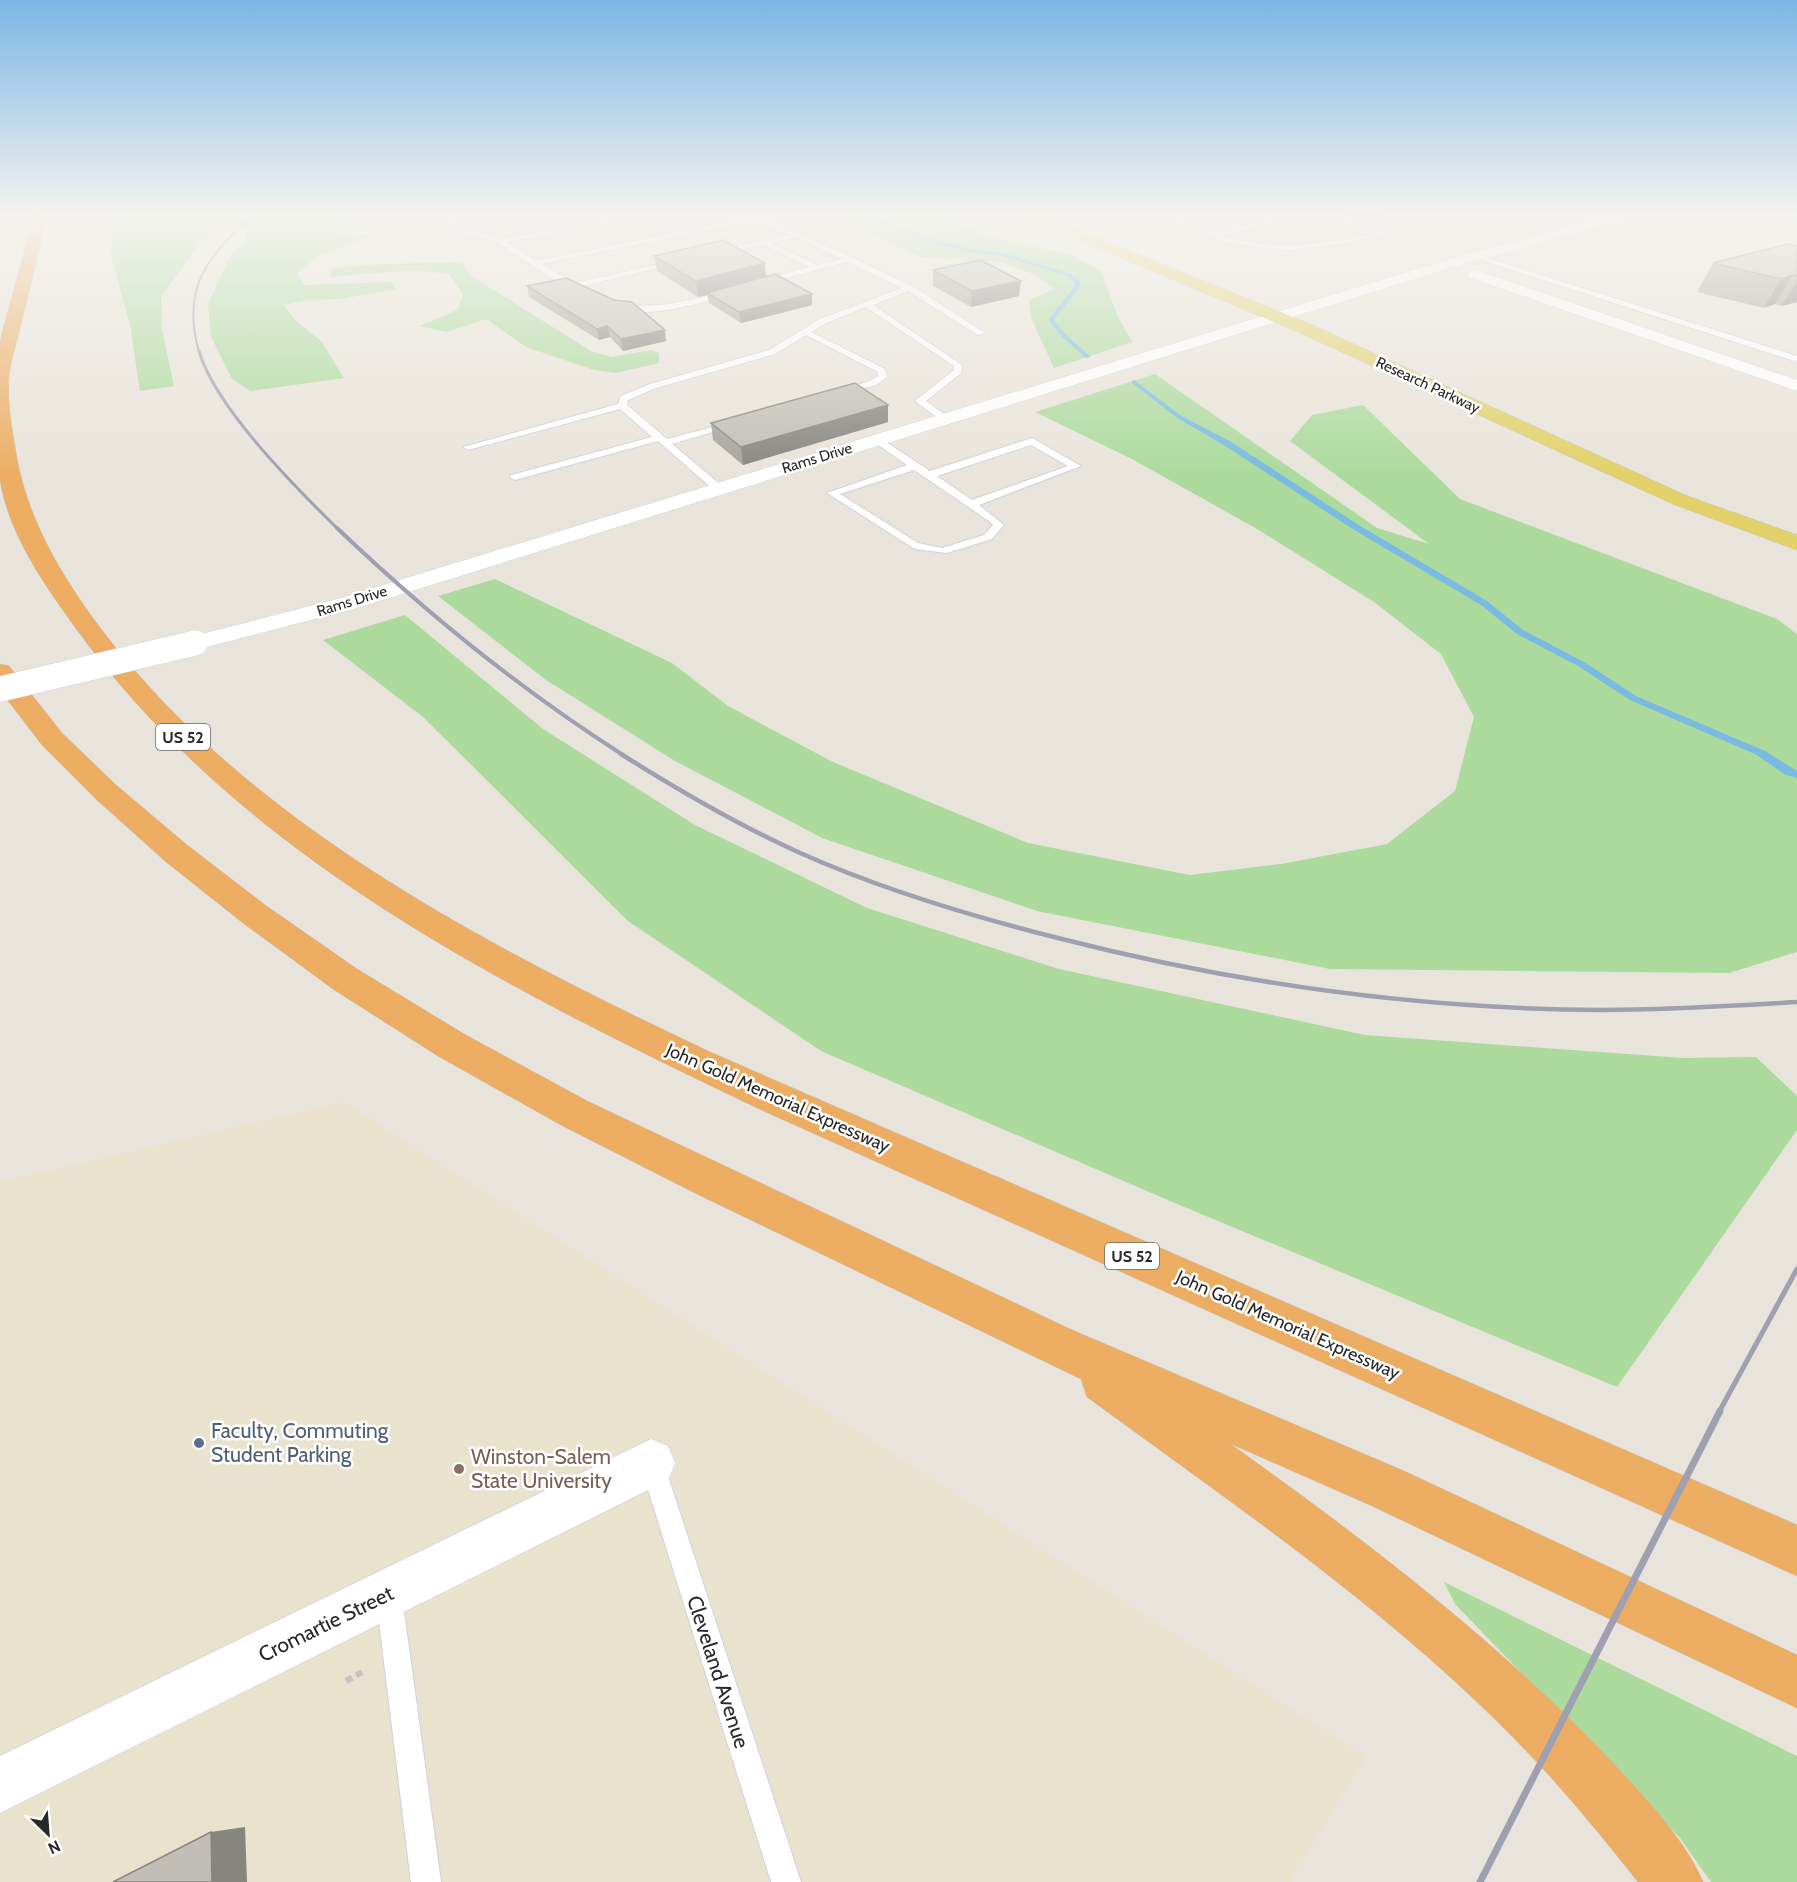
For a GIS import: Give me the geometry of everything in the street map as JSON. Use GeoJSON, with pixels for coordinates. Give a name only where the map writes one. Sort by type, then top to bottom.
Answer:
{"type":"FeatureCollection","features":[{"type":"Feature","properties":{"kind":"highway","name":"John Gold Memorial Expressway"},"geometry":{"type":"LineString","coordinates":[[19,301],[0,377],[1,423],[13,491],[27,529],[44,564],[104,651],[144,699],[195,748],[261,805],[333,861],[411,912],[522,976],[639,1035],[758,1090],[1797,1551]]}},
{"type":"Feature","properties":{"kind":"highway"},"geometry":{"type":"LineString","coordinates":[[0,672],[52,739],[106,792],[176,854],[345,979],[451,1045],[574,1113],[1056,1346],[1387,1488],[1797,1682]]}},
{"type":"Feature","properties":{"kind":"highway"},"geometry":{"type":"LineString","coordinates":[[1056,1346],[1334,1549],[1443,1636],[1520,1704],[1592,1780],[1674,1882]]}},
{"type":"Feature","properties":{"kind":"highway"},"geometry":{"type":"LineString","coordinates":[[1745,1526],[1797,1538]]}},
{"type":"Feature","properties":{"kind":"main road","name":"Research Parkway"},"geometry":{"type":"LineString","coordinates":[[1261,301],[1280,308],[1654,489],[1754,529],[1797,543]]}},
{"type":"Feature","properties":{"kind":"main road","name":"Rams Drive"},"geometry":{"type":"LineString","coordinates":[[0,689],[195,643],[349,603],[945,419],[1280,308],[1305,308],[1329,301]]}},
{"type":"Feature","properties":{"kind":"main road"},"geometry":{"type":"LineString","coordinates":[[1548,301],[1797,386]]}},
{"type":"Feature","properties":{"kind":"main road"},"geometry":{"type":"LineString","coordinates":[[1305,308],[1330,320]]}},
{"type":"Feature","properties":{"kind":"main road"},"geometry":{"type":"LineString","coordinates":[[1676,476],[1774,520],[1797,533]]}},
{"type":"Feature","properties":{"kind":"main road","name":"Cromartie Street"},"geometry":{"type":"LineString","coordinates":[[0,1785],[651,1463]]}},
{"type":"Feature","properties":{"kind":"lane"},"geometry":{"type":"LineString","coordinates":[[611,303],[620,307],[637,309],[665,308],[694,301]]}},
{"type":"Feature","properties":{"kind":"lane"},"geometry":{"type":"LineString","coordinates":[[622,406],[624,398],[634,392],[772,352],[823,321],[875,301]]}},
{"type":"Feature","properties":{"kind":"lane"},"geometry":{"type":"LineString","coordinates":[[930,301],[981,333]]}},
{"type":"Feature","properties":{"kind":"lane"},"geometry":{"type":"LineString","coordinates":[[1617,301],[1797,359]]}},
{"type":"Feature","properties":{"kind":"lane"},"geometry":{"type":"LineString","coordinates":[[867,304],[958,365],[958,371],[920,401],[945,419]]}},
{"type":"Feature","properties":{"kind":"lane"},"geometry":{"type":"LineString","coordinates":[[806,332],[882,371],[884,377],[873,383],[829,396]]}},
{"type":"Feature","properties":{"kind":"lane"},"geometry":{"type":"LineString","coordinates":[[622,406],[718,489]]}},
{"type":"Feature","properties":{"kind":"lane"},"geometry":{"type":"LineString","coordinates":[[468,447],[622,406]]}},
{"type":"Feature","properties":{"kind":"lane"},"geometry":{"type":"LineString","coordinates":[[515,477],[742,421]]}},
{"type":"Feature","properties":{"kind":"lane"},"geometry":{"type":"LineString","coordinates":[[877,440],[972,504],[999,525],[988,537],[943,551],[915,546],[832,493],[915,466]]}},
{"type":"Feature","properties":{"kind":"lane"},"geometry":{"type":"LineString","coordinates":[[929,475],[1032,441],[1076,466],[972,504]]}},
{"type":"Feature","properties":{"kind":"lane","name":"Cleveland Avenue"},"geometry":{"type":"LineString","coordinates":[[651,1463],[786,1882]]}},
{"type":"Feature","properties":{"kind":"lane"},"geometry":{"type":"LineString","coordinates":[[388,1593],[426,1882]]}},
{"type":"Feature","properties":{"kind":"shaded area","name":"Winston-Salem State University"},"geometry":{"type":"Polygon","coordinates":[[[344,1102],[1366,1757],[1289,1882],[0,1882],[0,1182],[344,1102]]]}},
{"type":"Feature","properties":{"kind":"green space"},"geometry":{"type":"Polygon","coordinates":[[[123,301],[161,301],[162,330],[174,386],[140,391],[130,325],[123,301]]]}},
{"type":"Feature","properties":{"kind":"green space"},"geometry":{"type":"Polygon","coordinates":[[[209,301],[304,301],[284,305],[295,320],[321,341],[344,378],[250,391],[232,379],[211,337],[209,301]]]}},
{"type":"Feature","properties":{"kind":"green space"},"geometry":{"type":"Polygon","coordinates":[[[460,301],[511,301],[591,351],[611,357],[650,350],[659,353],[659,363],[616,373],[594,370],[526,347],[486,319],[447,332],[420,326],[457,310],[460,301]]]}},
{"type":"Feature","properties":{"kind":"green space"},"geometry":{"type":"Polygon","coordinates":[[[1029,301],[1112,301],[1132,342],[1054,368],[1031,318],[1029,301]]]}},
{"type":"Feature","properties":{"kind":"green space"},"geometry":{"type":"Polygon","coordinates":[[[1155,374],[1377,528],[1429,544],[1290,441],[1312,415],[1363,405],[1460,499],[1777,619],[1797,634],[1797,952],[1729,973],[1330,969],[1037,911],[822,838],[675,761],[546,680],[438,596],[495,579],[672,663],[728,706],[833,762],[1028,843],[1190,875],[1281,864],[1387,844],[1455,791],[1474,717],[1441,654],[1374,602],[1257,529],[1132,459],[1035,412],[1155,374]]]}},
{"type":"Feature","properties":{"kind":"green space"},"geometry":{"type":"Polygon","coordinates":[[[405,615],[543,729],[695,825],[867,908],[1059,969],[1365,1035],[1683,1058],[1756,1057],[1797,1096],[1797,1130],[1617,1387],[1170,1201],[821,1051],[628,921],[423,717],[323,640],[405,615]]]}},
{"type":"Feature","properties":{"kind":"green space"},"geometry":{"type":"Polygon","coordinates":[[[1444,1582],[1797,1756],[1797,1882],[1711,1882],[1680,1838],[1455,1604],[1444,1582]]]}},
{"type":"Feature","properties":{"kind":"building"},"geometry":{"type":"Polygon","coordinates":[[[551,301],[632,302],[665,330],[621,339],[607,326],[597,329],[551,301]]]}},
{"type":"Feature","properties":{"kind":"building"},"geometry":{"type":"Polygon","coordinates":[[[720,301],[784,301],[739,312],[720,301]]]}},
{"type":"Feature","properties":{"kind":"building"},"geometry":{"type":"Polygon","coordinates":[[[855,383],[888,405],[741,447],[711,423],[855,383]]]}},
{"type":"Feature","properties":{"kind":"building"},"geometry":{"type":"Polygon","coordinates":[[[211,1832],[212,1882],[113,1882],[211,1832]]]}},
{"type":"Feature","properties":{"kind":"waterway"},"geometry":{"type":"LineString","coordinates":[[1066,301],[1051,320],[1064,336],[1088,357]]}},
{"type":"Feature","properties":{"kind":"waterway"},"geometry":{"type":"LineString","coordinates":[[1134,382],[1178,416],[1230,445],[1354,526],[1484,603],[1520,632],[1581,664],[1633,698],[1761,753],[1788,772],[1797,775]]}},
{"type":"Feature","properties":{"kind":"railway"},"geometry":{"type":"LineString","coordinates":[[194,301],[194,329],[199,352]]}},
{"type":"Feature","properties":{"kind":"railway"},"geometry":{"type":"LineString","coordinates":[[199,351],[208,373],[239,421],[301,492],[337,528]]}},
{"type":"Feature","properties":{"kind":"railway"},"geometry":{"type":"LineString","coordinates":[[337,528],[474,648],[548,704],[623,755]]}},
{"type":"Feature","properties":{"kind":"railway"},"geometry":{"type":"LineString","coordinates":[[621,754],[752,830],[860,878],[989,920],[1189,968],[1325,990],[1463,1005],[1625,1010],[1797,1002]]}},
{"type":"Feature","properties":{"kind":"railway"},"geometry":{"type":"LineString","coordinates":[[1719,1412],[1797,1269]]}},
{"type":"Feature","properties":{"kind":"railway"},"geometry":{"type":"LineString","coordinates":[[1480,1882],[1720,1411]]}},
{"type":"Feature","properties":{"kind":"place","name":"Faculty, Commuting Student Parking"},"geometry":{"type":"Point","coordinates":[199,1443]}},
{"type":"Feature","properties":{"kind":"place","name":"Winston-Salem State University"},"geometry":{"type":"Point","coordinates":[459,1469]}}]}
